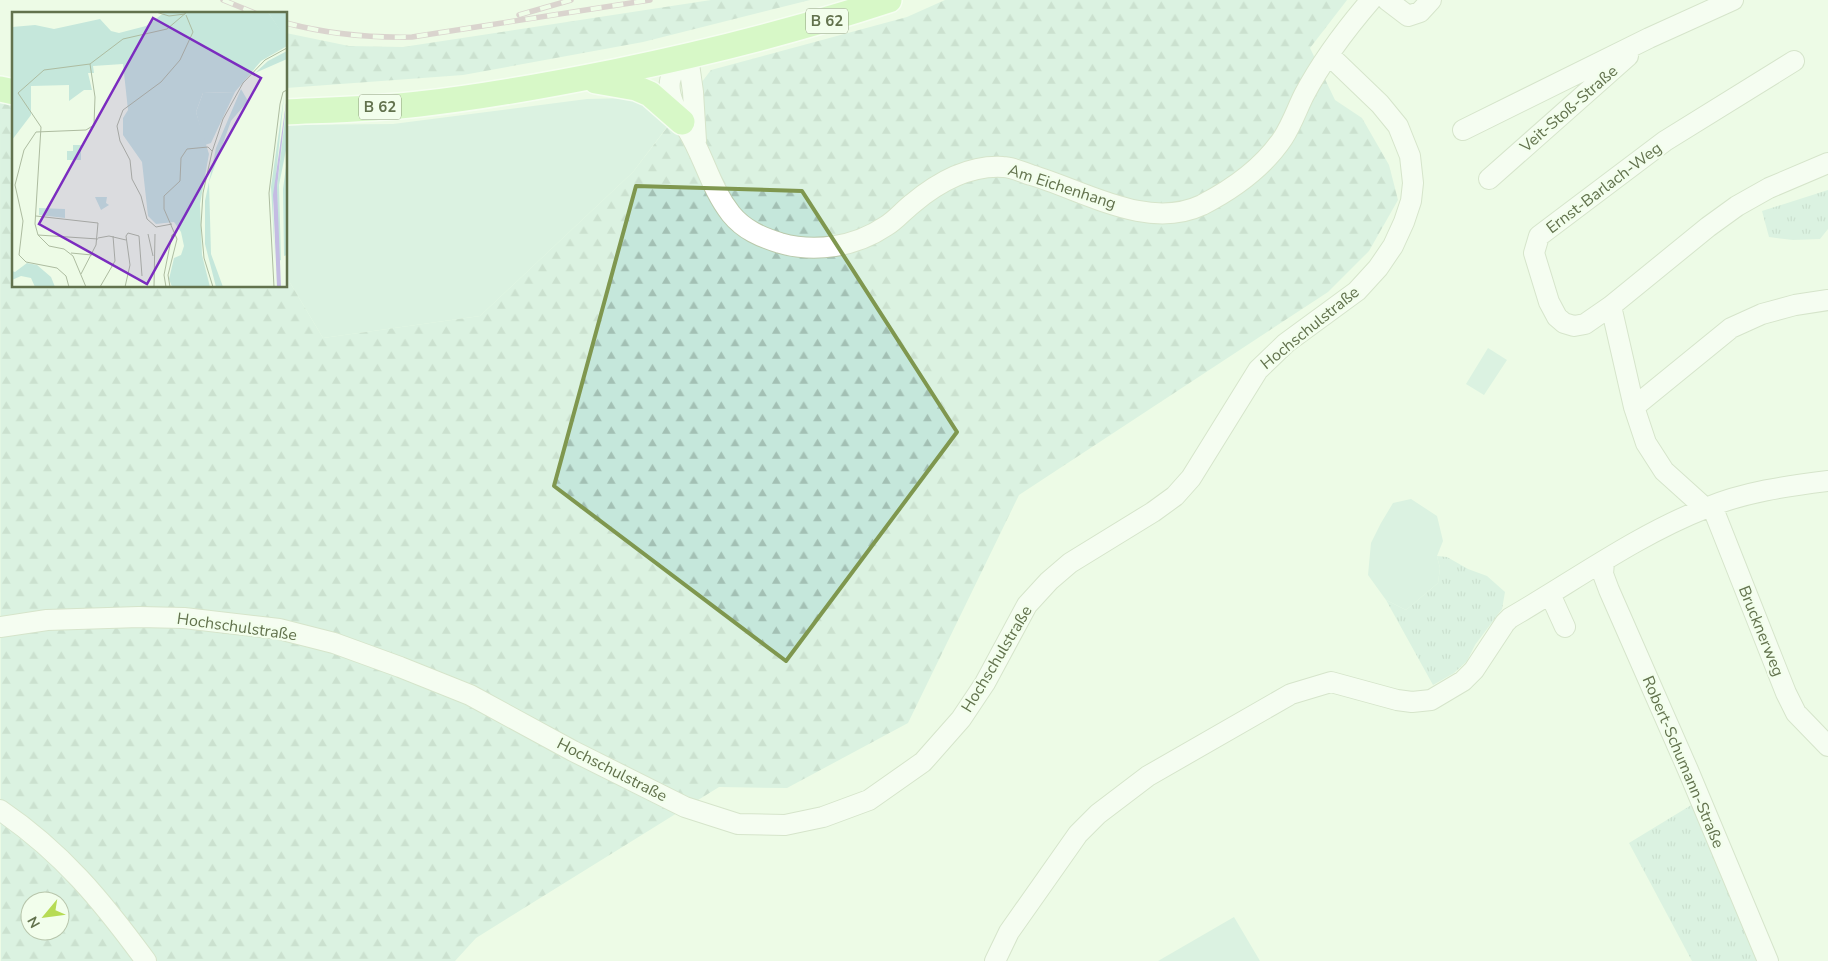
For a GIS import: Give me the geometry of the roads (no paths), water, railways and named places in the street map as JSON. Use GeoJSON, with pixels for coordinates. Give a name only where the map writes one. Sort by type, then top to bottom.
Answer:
{"type":"FeatureCollection","features":[{"type":"Feature","properties":{"kind":"main road","name":"B 62"},"geometry":{"type":"LineString","coordinates":[[288,112],[417,104],[507,92],[579,79],[688,57],[822,22],[889,0]]}},
{"type":"Feature","properties":{"kind":"main road"},"geometry":{"type":"LineString","coordinates":[[579,79],[636,88],[650,94],[689,132]]}},
{"type":"Feature","properties":{"kind":"street","name":"Am Eichenhang"},"geometry":{"type":"LineString","coordinates":[[688,57],[693,92],[689,132],[707,173],[732,215],[758,237],[786,245],[816,249],[850,243],[886,226],[942,183],[970,170],[1004,166],[1133,210],[1166,214],[1199,206],[1259,168],[1282,139],[1304,95],[1329,55],[1371,0]]}},
{"type":"Feature","properties":{"kind":"street"},"geometry":{"type":"LineString","coordinates":[[1387,0],[1408,16],[1420,12],[1431,0]]}},
{"type":"Feature","properties":{"kind":"street","name":"Veit-Stoß-Straße"},"geometry":{"type":"LineString","coordinates":[[1462,130],[1648,38],[1733,0]]}},
{"type":"Feature","properties":{"kind":"street","name":"Veit-Stoß-Straße"},"geometry":{"type":"LineString","coordinates":[[1489,179],[1648,38]]}},
{"type":"Feature","properties":{"kind":"street","name":"Hochschulstraße"},"geometry":{"type":"LineString","coordinates":[[0,627],[47,620],[139,617],[184,618],[279,629],[334,643],[470,695],[573,751],[685,806],[738,824],[785,825],[822,816],[869,800],[923,762],[961,719],[986,683],[1027,605],[1049,581],[1070,563],[1153,512],[1174,496],[1191,478],[1258,370],[1286,343],[1358,291],[1378,268],[1393,246],[1411,201],[1413,183],[1410,156],[1398,126],[1380,104],[1329,55]]}},
{"type":"Feature","properties":{"kind":"street","name":"Ernst-Barlach-Weg"},"geometry":{"type":"LineString","coordinates":[[1794,61],[1665,141],[1540,236],[1534,253],[1549,302],[1557,317],[1564,323],[1574,326],[1585,324],[1611,306],[1708,227],[1737,206],[1769,188],[1828,162]]}},
{"type":"Feature","properties":{"kind":"street"},"geometry":{"type":"LineString","coordinates":[[1634,407],[1731,328],[1762,314],[1795,305],[1828,300]]}},
{"type":"Feature","properties":{"kind":"street"},"geometry":{"type":"LineString","coordinates":[[1611,306],[1634,407],[1646,443],[1664,471],[1708,507]]}},
{"type":"Feature","properties":{"kind":"street"},"geometry":{"type":"LineString","coordinates":[[995,961],[1009,932],[1078,834],[1098,814],[1148,776],[1291,694],[1331,682],[1397,700],[1412,702],[1431,700],[1463,681],[1478,677],[1505,623],[1510,618],[1645,537],[1708,507],[1756,492],[1828,481]]}},
{"type":"Feature","properties":{"kind":"street","name":"Brucknerweg"},"geometry":{"type":"LineString","coordinates":[[1708,507],[1796,713],[1828,746]]}},
{"type":"Feature","properties":{"kind":"street","name":"Robert-Schumann-Straße"},"geometry":{"type":"LineString","coordinates":[[1604,562],[1604,574],[1609,590],[1688,770],[1768,961]]}},
{"type":"Feature","properties":{"kind":"street"},"geometry":{"type":"LineString","coordinates":[[1550,594],[1565,627]]}},
{"type":"Feature","properties":{"kind":"street"},"geometry":{"type":"LineString","coordinates":[[0,810],[21,825],[68,865],[100,900],[146,961]]}},
{"type":"Feature","properties":{"kind":"railway"},"geometry":{"type":"LineString","coordinates":[[223,0],[252,12]]}},
{"type":"Feature","properties":{"kind":"railway"},"geometry":{"type":"LineString","coordinates":[[519,15],[571,0]]}},
{"type":"Feature","properties":{"kind":"railway"},"geometry":{"type":"LineString","coordinates":[[288,23],[317,30],[349,34],[380,37],[412,37],[650,0]]}}]}
